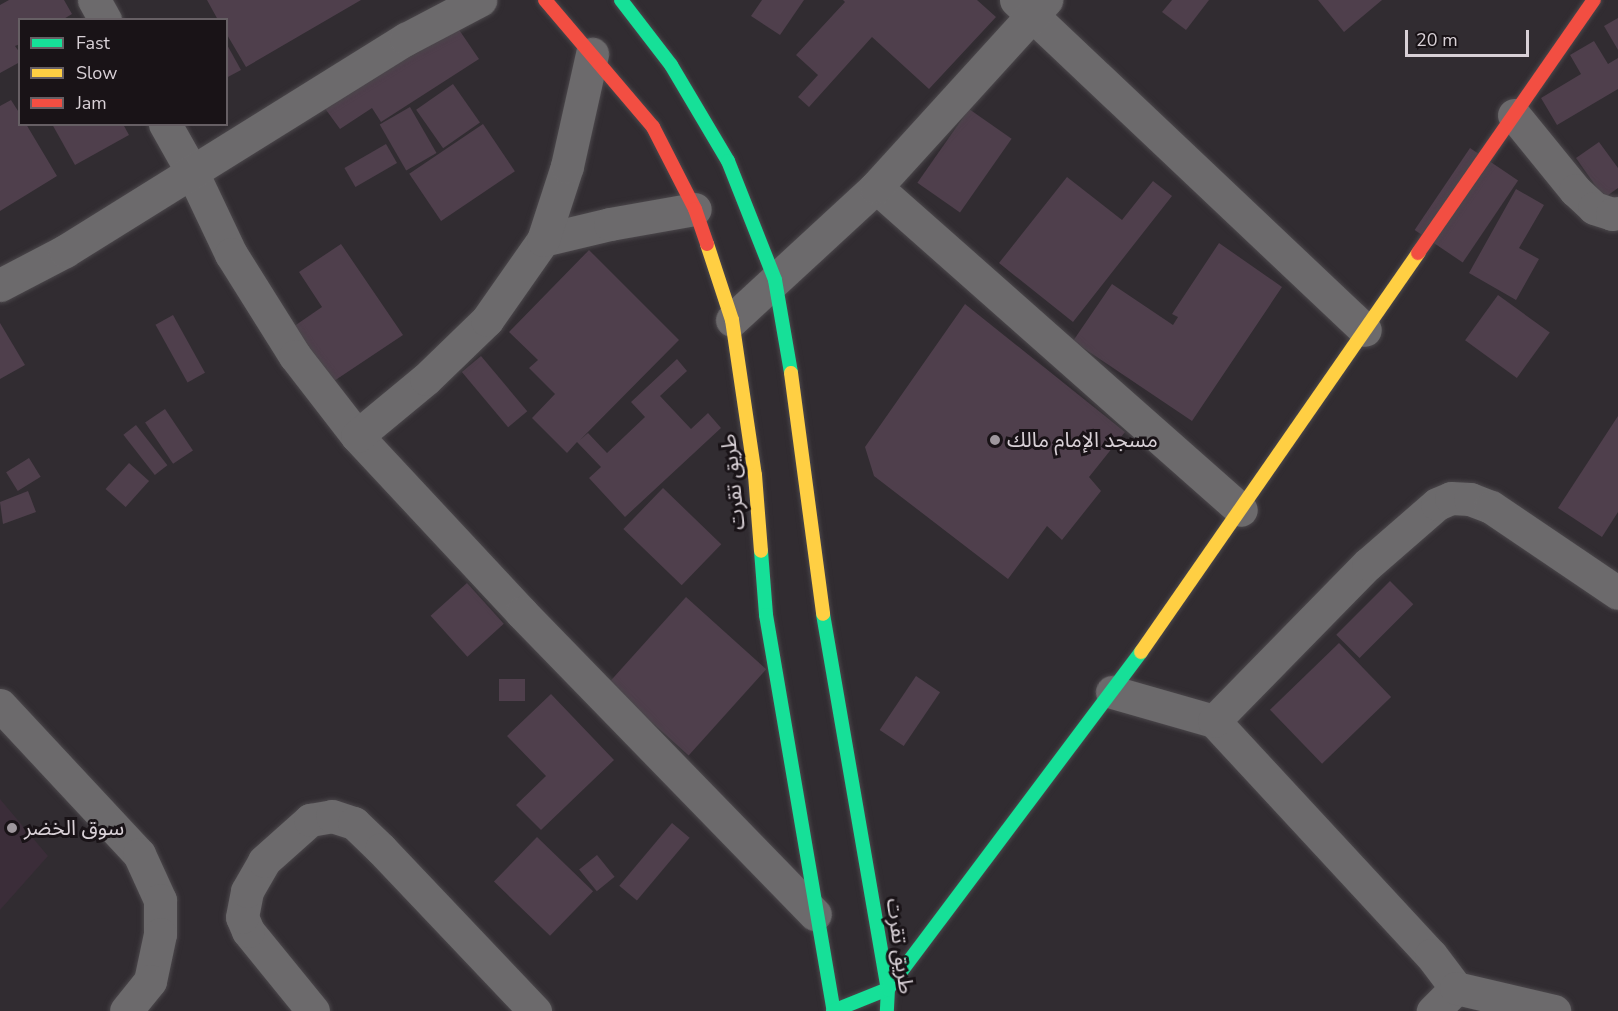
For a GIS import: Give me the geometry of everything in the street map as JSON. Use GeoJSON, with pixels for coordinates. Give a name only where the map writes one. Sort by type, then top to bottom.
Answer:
{"type":"FeatureCollection","features":[{"type":"Feature","properties":{"kind":"main road","name":"طريق تقرت"},"geometry":{"type":"LineString","coordinates":[[545,0],[653,127],[695,209],[732,320],[755,475],[766,615],[833,1011]]}},
{"type":"Feature","properties":{"kind":"main road","name":"طريق تقرت"},"geometry":{"type":"LineString","coordinates":[[621,0],[671,65],[728,161],[775,280],[797,408],[829,658],[888,989],[887,1011]]}},
{"type":"Feature","properties":{"kind":"main road"},"geometry":{"type":"LineString","coordinates":[[833,1011],[888,989],[1112,692],[1241,510],[1594,0]]}},
{"type":"Feature","properties":{"kind":"street"},"geometry":{"type":"LineString","coordinates":[[94,0],[104,18]]}},
{"type":"Feature","properties":{"kind":"street"},"geometry":{"type":"LineString","coordinates":[[0,285],[65,250],[406,39],[480,0]]}},
{"type":"Feature","properties":{"kind":"street"},"geometry":{"type":"LineString","coordinates":[[732,320],[876,187],[1032,5],[1365,330]]}},
{"type":"Feature","properties":{"kind":"street"},"geometry":{"type":"LineString","coordinates":[[357,436],[426,379],[487,320],[543,240],[567,166],[592,54]]}},
{"type":"Feature","properties":{"kind":"street"},"geometry":{"type":"LineString","coordinates":[[1514,115],[1575,190],[1594,208],[1612,214],[1618,213]]}},
{"type":"Feature","properties":{"kind":"street"},"geometry":{"type":"LineString","coordinates":[[166,126],[192,172],[231,254],[296,356],[357,436],[522,613],[815,914]]}},
{"type":"Feature","properties":{"kind":"street"},"geometry":{"type":"LineString","coordinates":[[876,187],[1241,510]]}},
{"type":"Feature","properties":{"kind":"street"},"geometry":{"type":"LineString","coordinates":[[543,240],[610,224],[695,209]]}},
{"type":"Feature","properties":{"kind":"street"},"geometry":{"type":"LineString","coordinates":[[1214,721],[1368,564],[1437,504],[1451,498],[1470,499],[1491,507],[1618,593]]}},
{"type":"Feature","properties":{"kind":"street"},"geometry":{"type":"LineString","coordinates":[[1112,692],[1214,721],[1431,955],[1456,988],[1554,1011]]}},
{"type":"Feature","properties":{"kind":"street"},"geometry":{"type":"LineString","coordinates":[[0,705],[139,854],[160,900],[160,934],[150,981],[126,1011]]}},
{"type":"Feature","properties":{"kind":"street"},"geometry":{"type":"LineString","coordinates":[[313,1011],[248,931],[242,916],[247,891],[264,861],[310,820],[332,816],[354,824],[381,849],[524,1007]]}},
{"type":"Feature","properties":{"kind":"street"},"geometry":{"type":"LineString","coordinates":[[1433,1011],[1456,988]]}},
{"type":"Feature","properties":{"kind":"shaded area","name":"سوق الخضر"},"geometry":{"type":"Polygon","coordinates":[[[0,799],[48,856],[0,910],[0,799]]]}},
{"type":"Feature","properties":{"kind":"building"},"geometry":{"type":"Polygon","coordinates":[[[9,0],[64,0],[72,14],[65,18],[18,18],[18,45],[15,46],[18,50],[18,63],[0,73],[0,5],[9,0]]]}},
{"type":"Feature","properties":{"kind":"building"},"geometry":{"type":"Polygon","coordinates":[[[207,0],[361,0],[246,67],[228,36],[228,18],[217,18],[207,0]]]}},
{"type":"Feature","properties":{"kind":"building"},"geometry":{"type":"Polygon","coordinates":[[[762,0],[804,0],[780,35],[751,16],[762,0]]]}},
{"type":"Feature","properties":{"kind":"building"},"geometry":{"type":"Polygon","coordinates":[[[843,0],[977,0],[996,17],[929,89],[872,37],[809,107],[798,97],[818,75],[796,55],[845,2],[843,0]]]}},
{"type":"Feature","properties":{"kind":"building"},"geometry":{"type":"Polygon","coordinates":[[[1172,0],[1209,0],[1186,30],[1162,12],[1172,0]]]}},
{"type":"Feature","properties":{"kind":"building"},"geometry":{"type":"Polygon","coordinates":[[[1318,0],[1382,0],[1344,32],[1318,0]]]}},
{"type":"Feature","properties":{"kind":"building"},"geometry":{"type":"Polygon","coordinates":[[[451,18],[479,59],[381,122],[372,108],[340,129],[321,103],[451,18]]]}},
{"type":"Feature","properties":{"kind":"building"},"geometry":{"type":"Polygon","coordinates":[[[1618,18],[1618,50],[1604,26],[1618,18]]]}},
{"type":"Feature","properties":{"kind":"building"},"geometry":{"type":"Polygon","coordinates":[[[1594,41],[1608,64],[1618,58],[1618,89],[1557,125],[1541,98],[1581,74],[1570,55],[1594,41]]]}},
{"type":"Feature","properties":{"kind":"building"},"geometry":{"type":"Polygon","coordinates":[[[228,47],[241,70],[228,77],[228,47]]]}},
{"type":"Feature","properties":{"kind":"building"},"geometry":{"type":"Polygon","coordinates":[[[453,84],[480,123],[443,148],[416,110],[453,84]]]}},
{"type":"Feature","properties":{"kind":"building"},"geometry":{"type":"Polygon","coordinates":[[[11,100],[18,111],[18,126],[27,126],[57,176],[0,211],[0,106],[11,100]]]}},
{"type":"Feature","properties":{"kind":"building"},"geometry":{"type":"Polygon","coordinates":[[[410,107],[436,153],[406,170],[380,124],[410,107]]]}},
{"type":"Feature","properties":{"kind":"building"},"geometry":{"type":"Polygon","coordinates":[[[969,109],[1012,139],[960,213],[917,183],[969,109]]]}},
{"type":"Feature","properties":{"kind":"building"},"geometry":{"type":"Polygon","coordinates":[[[483,124],[515,171],[441,221],[409,174],[483,124]]]}},
{"type":"Feature","properties":{"kind":"building"},"geometry":{"type":"Polygon","coordinates":[[[53,126],[124,126],[129,135],[75,165],[53,126]]]}},
{"type":"Feature","properties":{"kind":"building"},"geometry":{"type":"Polygon","coordinates":[[[1599,142],[1618,168],[1618,188],[1604,198],[1576,158],[1599,142]]]}},
{"type":"Feature","properties":{"kind":"building"},"geometry":{"type":"Polygon","coordinates":[[[386,144],[397,163],[355,187],[344,168],[386,144]]]}},
{"type":"Feature","properties":{"kind":"building"},"geometry":{"type":"Polygon","coordinates":[[[1470,148],[1518,180],[1463,263],[1415,230],[1470,148]]]}},
{"type":"Feature","properties":{"kind":"building"},"geometry":{"type":"Polygon","coordinates":[[[1067,177],[1122,220],[1153,181],[1172,196],[1073,322],[999,263],[1067,177]]]}},
{"type":"Feature","properties":{"kind":"building"},"geometry":{"type":"Polygon","coordinates":[[[1516,189],[1544,205],[1519,248],[1539,259],[1516,300],[1469,273],[1516,189]]]}},
{"type":"Feature","properties":{"kind":"building"},"geometry":{"type":"Polygon","coordinates":[[[1219,243],[1282,287],[1192,421],[1073,341],[1112,284],[1173,325],[1178,317],[1172,314],[1219,243]]]}},
{"type":"Feature","properties":{"kind":"building"},"geometry":{"type":"Polygon","coordinates":[[[341,244],[403,335],[331,383],[293,327],[322,307],[299,272],[341,244]]]}},
{"type":"Feature","properties":{"kind":"building"},"geometry":{"type":"Polygon","coordinates":[[[589,250],[679,340],[580,440],[588,433],[607,453],[645,417],[631,402],[677,359],[687,371],[660,396],[691,429],[708,413],[721,428],[625,517],[589,478],[601,467],[577,442],[567,453],[532,418],[555,394],[529,368],[538,360],[509,332],[589,250]]]}},
{"type":"Feature","properties":{"kind":"building"},"geometry":{"type":"Polygon","coordinates":[[[1498,295],[1550,333],[1517,378],[1465,340],[1498,295]]]}},
{"type":"Feature","properties":{"kind":"building","name":"مسجد الإمام مالك"},"geometry":{"type":"Polygon","coordinates":[[[965,304],[1125,432],[1089,477],[1101,491],[1062,540],[1047,526],[1008,579],[874,476],[865,447],[965,304]]]}},
{"type":"Feature","properties":{"kind":"building"},"geometry":{"type":"Polygon","coordinates":[[[173,315],[205,373],[188,382],[156,325],[173,315]]]}},
{"type":"Feature","properties":{"kind":"building"},"geometry":{"type":"Polygon","coordinates":[[[0,323],[25,365],[0,379],[0,323]]]}},
{"type":"Feature","properties":{"kind":"building"},"geometry":{"type":"Polygon","coordinates":[[[481,356],[527,411],[508,427],[462,372],[481,356]]]}},
{"type":"Feature","properties":{"kind":"building"},"geometry":{"type":"Polygon","coordinates":[[[165,409],[193,450],[173,464],[145,422],[165,409]]]}},
{"type":"Feature","properties":{"kind":"building"},"geometry":{"type":"Polygon","coordinates":[[[1618,416],[1618,512],[1602,537],[1558,508],[1618,416]]]}},
{"type":"Feature","properties":{"kind":"building"},"geometry":{"type":"Polygon","coordinates":[[[136,425],[167,465],[155,475],[123,435],[136,425]]]}},
{"type":"Feature","properties":{"kind":"building"},"geometry":{"type":"Polygon","coordinates":[[[29,458],[41,477],[18,491],[6,472],[29,458]]]}},
{"type":"Feature","properties":{"kind":"building"},"geometry":{"type":"Polygon","coordinates":[[[129,463],[149,481],[126,507],[106,489],[129,463]]]}},
{"type":"Feature","properties":{"kind":"building"},"geometry":{"type":"Polygon","coordinates":[[[663,488],[721,544],[682,585],[623,529],[663,488]]]}},
{"type":"Feature","properties":{"kind":"building"},"geometry":{"type":"Polygon","coordinates":[[[28,491],[36,512],[3,524],[0,502],[28,491]]]}},
{"type":"Feature","properties":{"kind":"building"},"geometry":{"type":"Polygon","coordinates":[[[1390,581],[1413,604],[1360,658],[1336,635],[1390,581]]]}},
{"type":"Feature","properties":{"kind":"building"},"geometry":{"type":"Polygon","coordinates":[[[467,583],[504,624],[467,657],[431,616],[467,583]]]}},
{"type":"Feature","properties":{"kind":"building"},"geometry":{"type":"Polygon","coordinates":[[[686,597],[766,669],[689,755],[608,683],[686,597]]]}},
{"type":"Feature","properties":{"kind":"building"},"geometry":{"type":"Polygon","coordinates":[[[1339,643],[1391,697],[1322,764],[1270,710],[1339,643]]]}},
{"type":"Feature","properties":{"kind":"building"},"geometry":{"type":"Polygon","coordinates":[[[916,676],[940,692],[904,746],[880,730],[916,676]]]}},
{"type":"Feature","properties":{"kind":"building"},"geometry":{"type":"Polygon","coordinates":[[[499,679],[525,679],[525,701],[499,701],[499,679]]]}},
{"type":"Feature","properties":{"kind":"building"},"geometry":{"type":"Polygon","coordinates":[[[551,694],[614,760],[541,830],[516,805],[546,776],[507,736],[551,694]]]}},
{"type":"Feature","properties":{"kind":"building"},"geometry":{"type":"Polygon","coordinates":[[[672,823],[690,838],[637,901],[619,886],[672,823]]]}},
{"type":"Feature","properties":{"kind":"building"},"geometry":{"type":"Polygon","coordinates":[[[537,837],[593,891],[550,936],[494,882],[537,837]]]}},
{"type":"Feature","properties":{"kind":"building"},"geometry":{"type":"Polygon","coordinates":[[[597,855],[615,877],[597,891],[579,869],[597,855]]]}},
{"type":"Feature","properties":{"kind":"traffic: fast"},"geometry":{"type":"LineString","coordinates":[[621,0],[671,65],[728,161],[775,280],[791,373]]}},
{"type":"Feature","properties":{"kind":"traffic: fast"},"geometry":{"type":"LineString","coordinates":[[761,551],[766,615],[834,1011]]}},
{"type":"Feature","properties":{"kind":"traffic: fast"},"geometry":{"type":"LineString","coordinates":[[823,614],[888,989],[887,1011]]}},
{"type":"Feature","properties":{"kind":"traffic: fast"},"geometry":{"type":"LineString","coordinates":[[833,1011],[888,989],[1141,652]]}},
{"type":"Feature","properties":{"kind":"traffic: slow"},"geometry":{"type":"LineString","coordinates":[[707,244],[732,320],[755,475],[761,551]]}},
{"type":"Feature","properties":{"kind":"traffic: slow"},"geometry":{"type":"LineString","coordinates":[[1141,652],[1418,253]]}},
{"type":"Feature","properties":{"kind":"traffic: slow"},"geometry":{"type":"LineString","coordinates":[[791,373],[823,614]]}},
{"type":"Feature","properties":{"kind":"traffic: jam"},"geometry":{"type":"LineString","coordinates":[[545,0],[653,127],[695,209],[707,244]]}},
{"type":"Feature","properties":{"kind":"traffic: jam"},"geometry":{"type":"LineString","coordinates":[[1418,253],[1594,0]]}},
{"type":"Feature","properties":{"kind":"place","name":"مسجد الإمام مالك"},"geometry":{"type":"Point","coordinates":[995,440]}},
{"type":"Feature","properties":{"kind":"place","name":"سوق الخضر"},"geometry":{"type":"Point","coordinates":[12,828]}}]}
